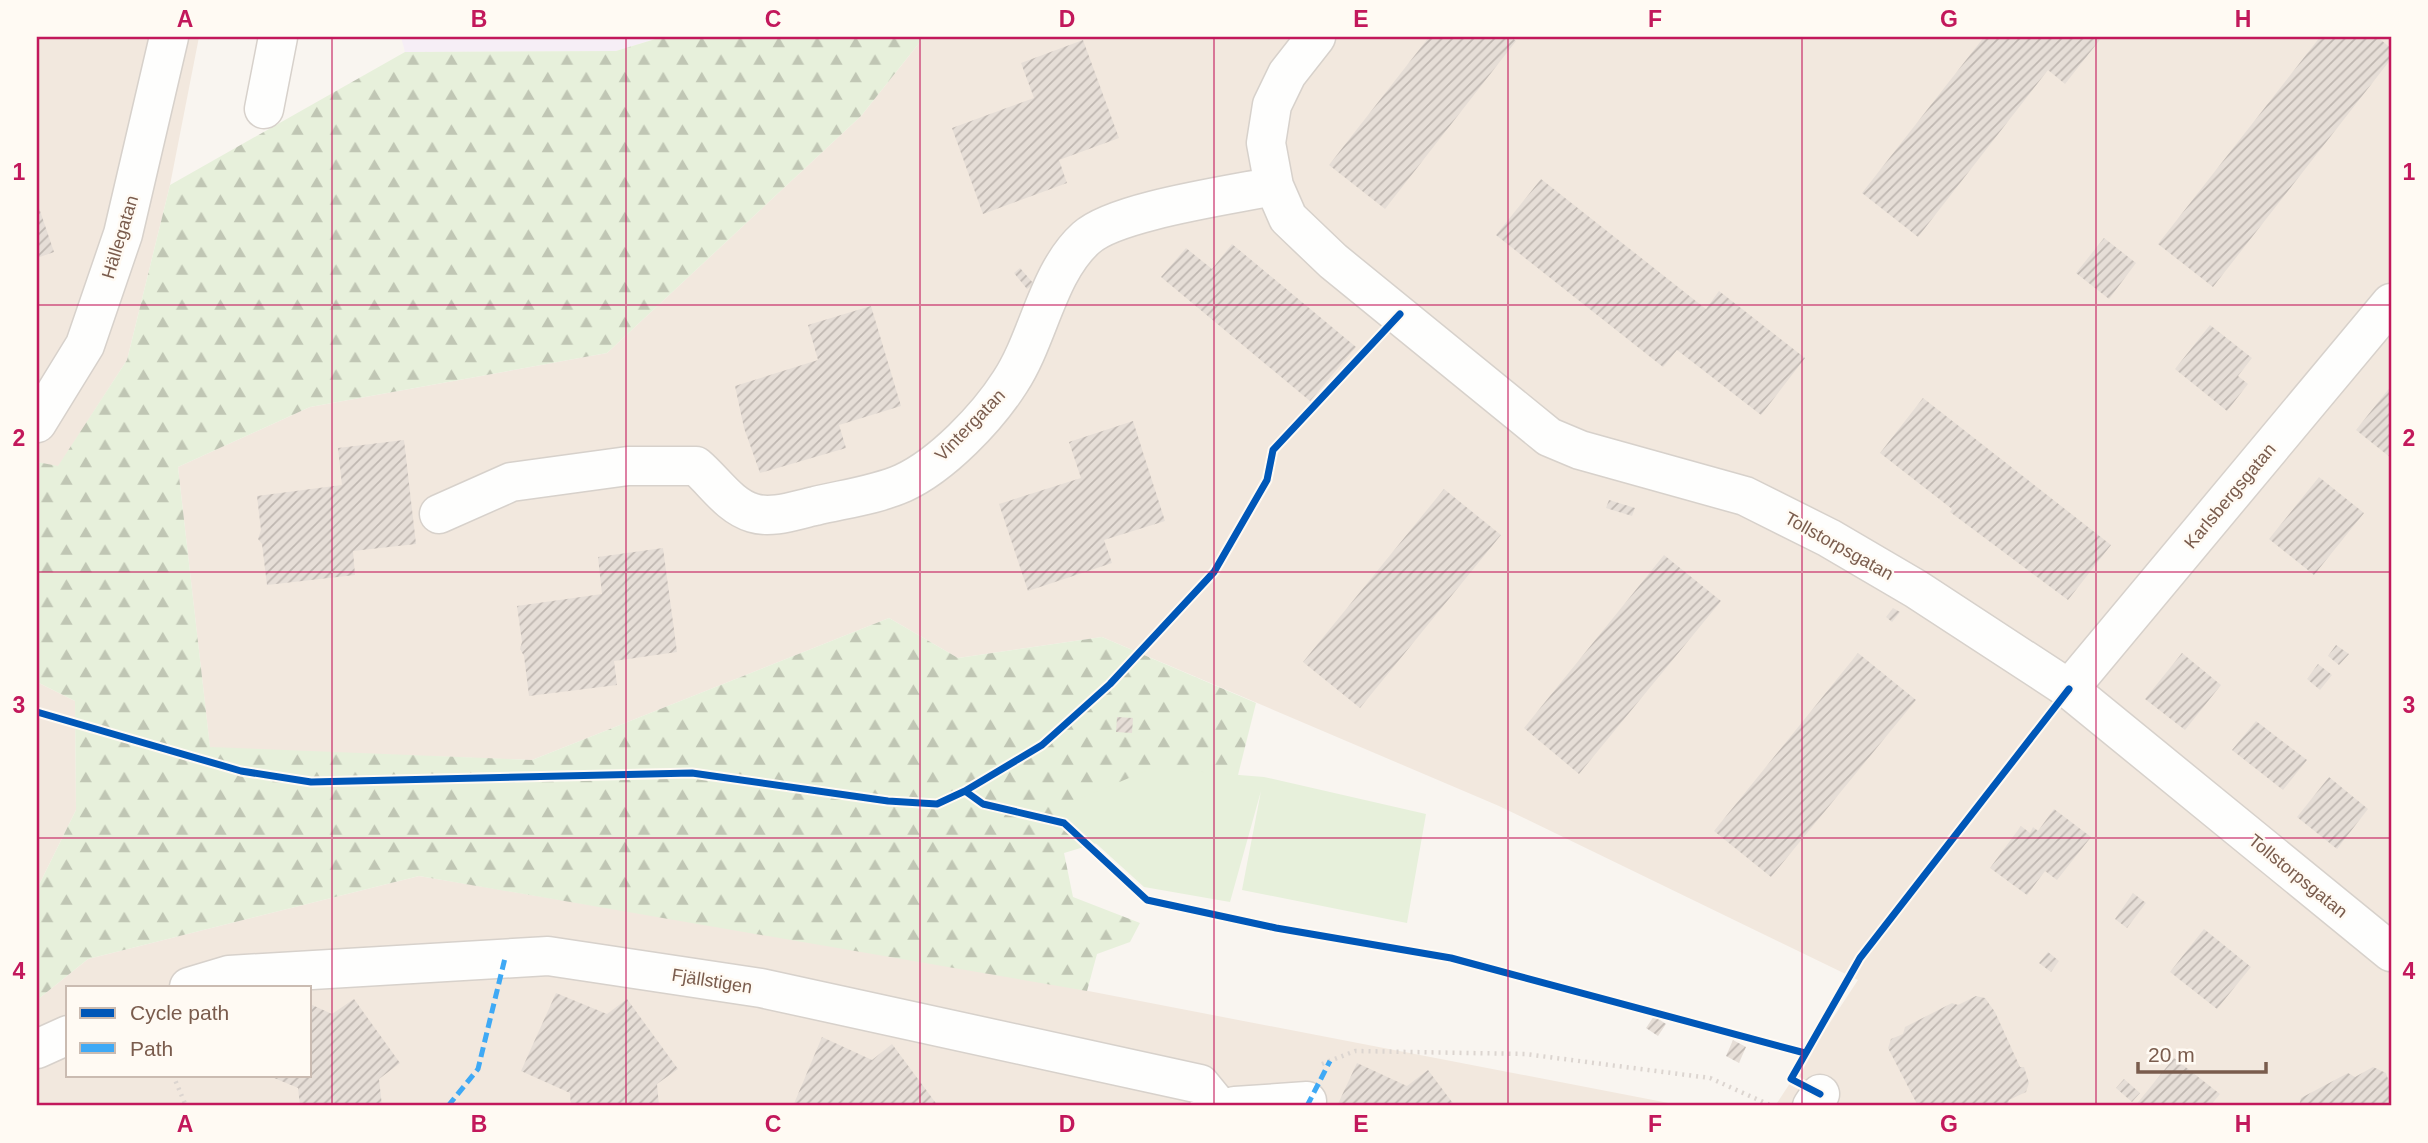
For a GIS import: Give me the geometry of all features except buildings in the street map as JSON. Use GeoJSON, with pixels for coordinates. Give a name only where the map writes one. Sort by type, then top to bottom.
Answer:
{"type":"FeatureCollection","features":[{"type":"Feature","properties":{"kind":"street","name":"Hällegatan"},"geometry":{"type":"LineString","coordinates":[[37,423],[85,345],[115,258],[145,148],[169,37]]}},
{"type":"Feature","properties":{"kind":"street"},"geometry":{"type":"LineString","coordinates":[[264,109],[278,37]]}},
{"type":"Feature","properties":{"kind":"street"},"geometry":{"type":"LineString","coordinates":[[1274,186],[1266,143],[1272,105],[1287,74],[1316,37]]}},
{"type":"Feature","properties":{"kind":"street","name":"Vintergatan"},"geometry":{"type":"LineString","coordinates":[[439,514],[511,482],[628,466],[696,466],[726,497],[753,513],[779,514],[902,483],[936,462],[970,431],[1010,383],[1044,315],[1063,265],[1087,236],[1117,219],[1274,186]]}},
{"type":"Feature","properties":{"kind":"street","name":"Tollstorpsgatan"},"geometry":{"type":"LineString","coordinates":[[1274,186],[1288,218],[1333,261],[1549,437],[1580,450],[1745,496],[1829,538],[1916,589],[2069,689],[2391,952]]}},
{"type":"Feature","properties":{"kind":"street","name":"Karlsbergsgatan"},"geometry":{"type":"LineString","coordinates":[[2069,689],[2391,303]]}},
{"type":"Feature","properties":{"kind":"street","name":"Fjällstigen"},"geometry":{"type":"LineString","coordinates":[[192,986],[229,975],[548,956],[761,988],[1200,1084],[1218,1106]]}},
{"type":"Feature","properties":{"kind":"street"},"geometry":{"type":"LineString","coordinates":[[37,1049],[66,1036]]}},
{"type":"Feature","properties":{"kind":"street"},"geometry":{"type":"LineString","coordinates":[[1235,1106],[1313,1083]]}},
{"type":"Feature","properties":{"kind":"path"},"geometry":{"type":"LineString","coordinates":[[1313,1083],[1355,1051],[1525,1054],[1710,1078],[1773,1106]]}},
{"type":"Feature","properties":{"kind":"path"},"geometry":{"type":"LineString","coordinates":[[173,1076],[186,1106]]}},
{"type":"Feature","properties":{"kind":"shaded area"},"geometry":{"type":"Polygon","coordinates":[[[37,37],[199,37],[170,185],[127,360],[58,467],[37,462],[37,37]]]}},
{"type":"Feature","properties":{"kind":"shaded area"},"geometry":{"type":"Polygon","coordinates":[[[401,37],[661,37],[616,51],[405,52],[401,37]]]}},
{"type":"Feature","properties":{"kind":"shaded area"},"geometry":{"type":"Polygon","coordinates":[[[924,37],[2391,37],[2391,1106],[1775,1106],[1858,980],[1499,806],[1102,637],[958,658],[889,618],[532,760],[210,748],[178,467],[310,407],[607,353],[861,116],[924,37]]]}},
{"type":"Feature","properties":{"kind":"shaded area"},"geometry":{"type":"Polygon","coordinates":[[[37,682],[75,701],[76,810],[37,889],[37,682]]]}},
{"type":"Feature","properties":{"kind":"shaded area"},"geometry":{"type":"Polygon","coordinates":[[[419,876],[1000,974],[1684,1106],[37,1106],[37,1000],[88,959],[419,876]]]}},
{"type":"Feature","properties":{"kind":"green space"},"geometry":{"type":"Polygon","coordinates":[[[662,37],[924,37],[861,116],[607,353],[310,407],[178,467],[210,747],[532,760],[889,618],[958,658],[1102,637],[1256,703],[1231,803],[1064,853],[1073,897],[1140,923],[1130,942],[1097,954],[1087,991],[419,876],[88,959],[37,1000],[37,889],[76,810],[75,701],[37,682],[37,462],[58,466],[127,360],[170,185],[405,52],[616,51],[662,37]]]}},
{"type":"Feature","properties":{"kind":"green space"},"geometry":{"type":"Polygon","coordinates":[[[1153,768],[1264,777],[1426,814],[1407,923],[1242,890],[1261,791],[1230,902],[1144,887],[1057,808],[1153,768]]]}},
{"type":"Feature","properties":{"kind":"marked path"},"geometry":{"type":"LineString","coordinates":[[448,1106],[478,1069],[505,958]]}},
{"type":"Feature","properties":{"kind":"marked path"},"geometry":{"type":"LineString","coordinates":[[1307,1106],[1330,1061]]}},
{"type":"Feature","properties":{"kind":"cycle path"},"geometry":{"type":"LineString","coordinates":[[37,712],[241,771],[311,782],[692,773],[888,801],[937,804],[965,791],[1042,745],[1110,684],[1214,572],[1267,480],[1273,450],[1400,314]]}},
{"type":"Feature","properties":{"kind":"cycle path"},"geometry":{"type":"LineString","coordinates":[[1820,1094],[1791,1079],[1860,958],[2069,689]]}},
{"type":"Feature","properties":{"kind":"cycle path"},"geometry":{"type":"LineString","coordinates":[[965,791],[983,804],[1064,823],[1147,900],[1276,928],[1451,958],[1805,1053]]}}]}
